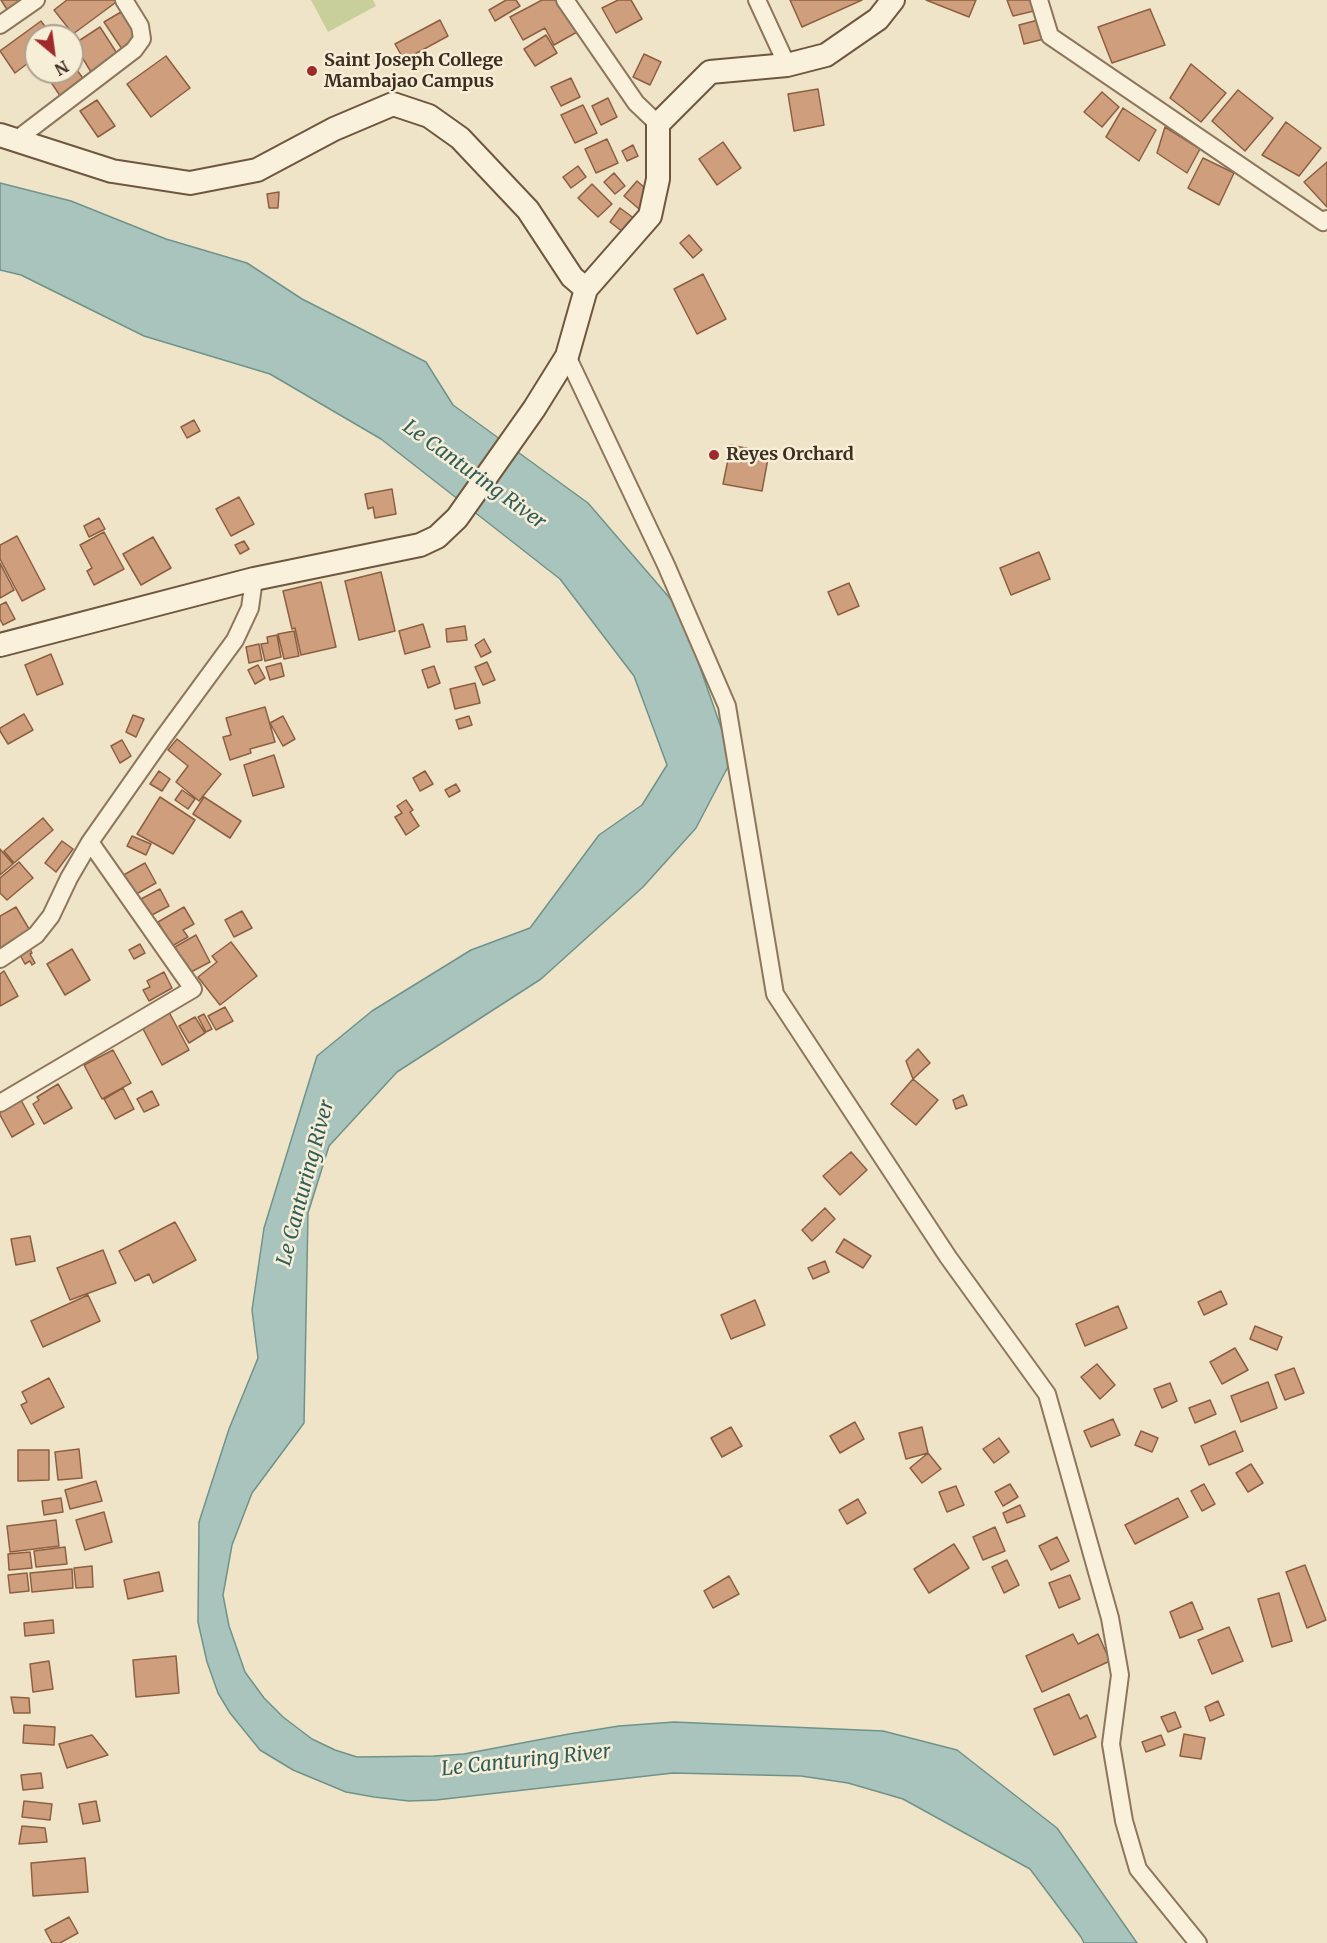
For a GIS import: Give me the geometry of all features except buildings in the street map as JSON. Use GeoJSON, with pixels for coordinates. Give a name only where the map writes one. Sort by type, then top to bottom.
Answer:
{"type":"FeatureCollection","features":[{"type":"Feature","properties":{"kind":"street"},"geometry":{"type":"LineString","coordinates":[[0,25],[36,0]]}},
{"type":"Feature","properties":{"kind":"street"},"geometry":{"type":"LineString","coordinates":[[8,137],[134,50],[142,39],[140,26],[124,0]]}},
{"type":"Feature","properties":{"kind":"street"},"geometry":{"type":"LineString","coordinates":[[565,0],[636,103],[658,124]]}},
{"type":"Feature","properties":{"kind":"street"},"geometry":{"type":"LineString","coordinates":[[757,0],[787,65]]}},
{"type":"Feature","properties":{"kind":"street"},"geometry":{"type":"LineString","coordinates":[[0,645],[254,579],[420,545],[437,537],[457,518],[534,409],[567,356],[586,289],[650,216],[658,179],[658,124],[710,72],[787,65],[826,55],[878,19],[893,0]]}},
{"type":"Feature","properties":{"kind":"street"},"geometry":{"type":"LineString","coordinates":[[1039,0],[1050,36],[1323,222],[1327,219]]}},
{"type":"Feature","properties":{"kind":"street"},"geometry":{"type":"LineString","coordinates":[[8,137],[112,171],[190,183],[258,170],[334,129],[393,105],[429,116],[460,138],[528,210],[572,277],[586,289]]}},
{"type":"Feature","properties":{"kind":"street"},"geometry":{"type":"LineString","coordinates":[[567,356],[666,565],[727,706],[776,994],[948,1257],[1047,1394],[1110,1618],[1120,1675],[1111,1744],[1124,1821],[1138,1869],[1198,1943]]}},
{"type":"Feature","properties":{"kind":"street"},"geometry":{"type":"LineString","coordinates":[[0,959],[36,935],[51,916],[90,842],[235,640],[250,608],[254,579]]}},
{"type":"Feature","properties":{"kind":"street"},"geometry":{"type":"LineString","coordinates":[[0,1103],[193,989],[90,842]]}},
{"type":"Feature","properties":{"kind":"green space"},"geometry":{"type":"Polygon","coordinates":[[[311,0],[373,0],[376,6],[328,32],[311,0]]]}},
{"type":"Feature","properties":{"kind":"water","name":"Le Canturing River"},"geometry":{"type":"Polygon","coordinates":[[[0,183],[71,201],[166,239],[247,263],[302,299],[426,362],[453,405],[588,503],[680,610],[732,759],[696,828],[643,887],[541,979],[397,1072],[329,1146],[308,1213],[304,1423],[252,1493],[232,1545],[223,1595],[229,1626],[245,1672],[264,1698],[283,1717],[312,1739],[357,1757],[464,1754],[619,1726],[674,1722],[883,1731],[957,1750],[1057,1828],[1137,1943],[1084,1943],[1030,1869],[903,1799],[848,1783],[801,1776],[673,1773],[436,1800],[409,1801],[346,1792],[293,1770],[260,1750],[230,1713],[218,1693],[207,1662],[198,1622],[199,1522],[229,1429],[258,1358],[252,1310],[264,1228],[317,1056],[372,1011],[471,950],[530,928],[599,835],[642,805],[667,765],[634,676],[560,579],[381,439],[270,374],[144,336],[21,275],[0,270],[0,183]]]}},
{"type":"Feature","properties":{"kind":"place","name":"Saint Joseph College Mambajao Campus"},"geometry":{"type":"Point","coordinates":[312,71]}},
{"type":"Feature","properties":{"kind":"place","name":"Reyes Orchard"},"geometry":{"type":"Point","coordinates":[714,455]}}]}
